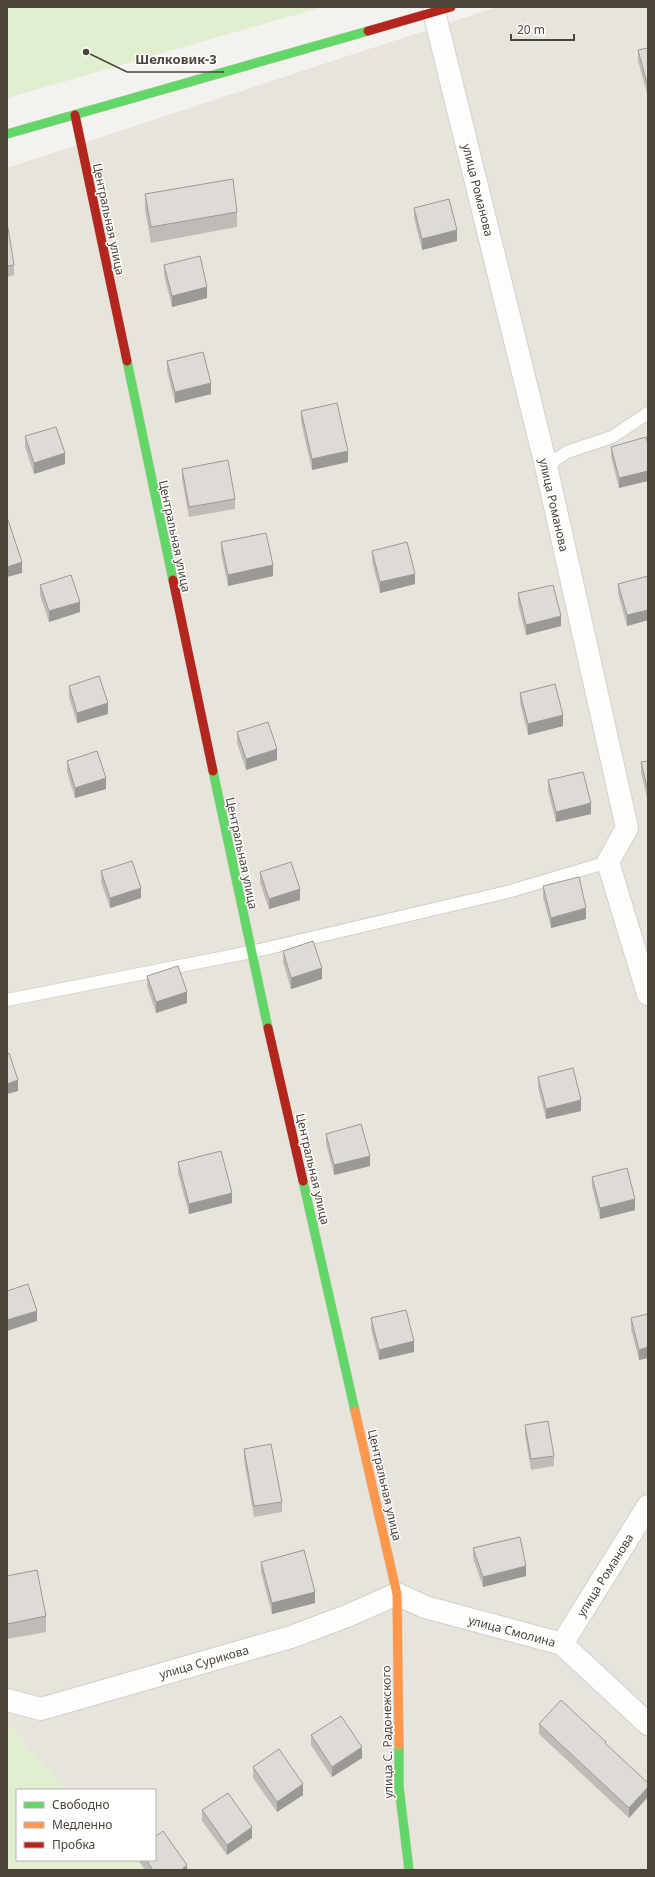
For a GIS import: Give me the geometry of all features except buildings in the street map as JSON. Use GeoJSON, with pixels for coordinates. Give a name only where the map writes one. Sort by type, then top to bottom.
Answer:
{"type":"FeatureCollection","features":[{"type":"Feature","properties":{"kind":"street"},"geometry":{"type":"LineString","coordinates":[[7,134],[443,9]]}},
{"type":"Feature","properties":{"kind":"street","name":"улица Романова"},"geometry":{"type":"LineString","coordinates":[[443,9],[627,828],[608,862]]}},
{"type":"Feature","properties":{"kind":"street","name":"Центральная улица"},"geometry":{"type":"LineString","coordinates":[[75,115],[251,952],[397,1594]]}},
{"type":"Feature","properties":{"kind":"street"},"geometry":{"type":"LineString","coordinates":[[608,862],[648,994]]}},
{"type":"Feature","properties":{"kind":"street","name":"улица Романова"},"geometry":{"type":"LineString","coordinates":[[562,1644],[648,1506]]}},
{"type":"Feature","properties":{"kind":"street","name":"улица Смолина"},"geometry":{"type":"LineString","coordinates":[[397,1594],[425,1606],[562,1644],[648,1724]]}},
{"type":"Feature","properties":{"kind":"street","name":"улица Сурикова"},"geometry":{"type":"LineString","coordinates":[[7,1700],[41,1709],[291,1637],[347,1616],[397,1594]]}},
{"type":"Feature","properties":{"kind":"street","name":"улица С. Радонежского"},"geometry":{"type":"LineString","coordinates":[[397,1594],[399,1787],[409,1870]]}},
{"type":"Feature","properties":{"kind":"lane"},"geometry":{"type":"LineString","coordinates":[[546,466],[567,452],[612,437],[648,413]]}},
{"type":"Feature","properties":{"kind":"lane"},"geometry":{"type":"LineString","coordinates":[[7,1000],[251,952],[511,891],[608,862]]}},
{"type":"Feature","properties":{"kind":"shaded area"},"geometry":{"type":"Polygon","coordinates":[[[497,7],[648,7],[648,1870],[145,1870],[136,1861],[156,1861],[156,1789],[65,1789],[7,1723],[7,168],[497,7]]]}},
{"type":"Feature","properties":{"kind":"green space"},"geometry":{"type":"Polygon","coordinates":[[[7,7],[322,7],[7,98],[7,7]]]}},
{"type":"Feature","properties":{"kind":"green space"},"geometry":{"type":"Polygon","coordinates":[[[7,1723],[65,1789],[16,1789],[16,1861],[136,1861],[145,1870],[7,1870],[7,1723]]]}},
{"type":"Feature","properties":{"kind":"traffic: fast"},"geometry":{"type":"LineString","coordinates":[[7,134],[368,31]]}},
{"type":"Feature","properties":{"kind":"traffic: fast"},"geometry":{"type":"LineString","coordinates":[[127,361],[173,580]]}},
{"type":"Feature","properties":{"kind":"traffic: fast"},"geometry":{"type":"LineString","coordinates":[[213,771],[268,1028]]}},
{"type":"Feature","properties":{"kind":"traffic: fast"},"geometry":{"type":"LineString","coordinates":[[303,1181],[355,1411]]}},
{"type":"Feature","properties":{"kind":"traffic: fast"},"geometry":{"type":"LineString","coordinates":[[399,1745],[399,1787],[409,1870]]}},
{"type":"Feature","properties":{"kind":"traffic: slow"},"geometry":{"type":"LineString","coordinates":[[355,1411],[397,1594],[399,1745]]}},
{"type":"Feature","properties":{"kind":"traffic: jam"},"geometry":{"type":"LineString","coordinates":[[368,31],[451,7]]}},
{"type":"Feature","properties":{"kind":"traffic: jam"},"geometry":{"type":"LineString","coordinates":[[75,115],[127,361]]}},
{"type":"Feature","properties":{"kind":"traffic: jam"},"geometry":{"type":"LineString","coordinates":[[173,580],[213,771]]}},
{"type":"Feature","properties":{"kind":"traffic: jam"},"geometry":{"type":"LineString","coordinates":[[268,1028],[303,1181]]}},
{"type":"Feature","properties":{"kind":"place","name":"Шелковик-3"},"geometry":{"type":"Point","coordinates":[86,52]}}]}
